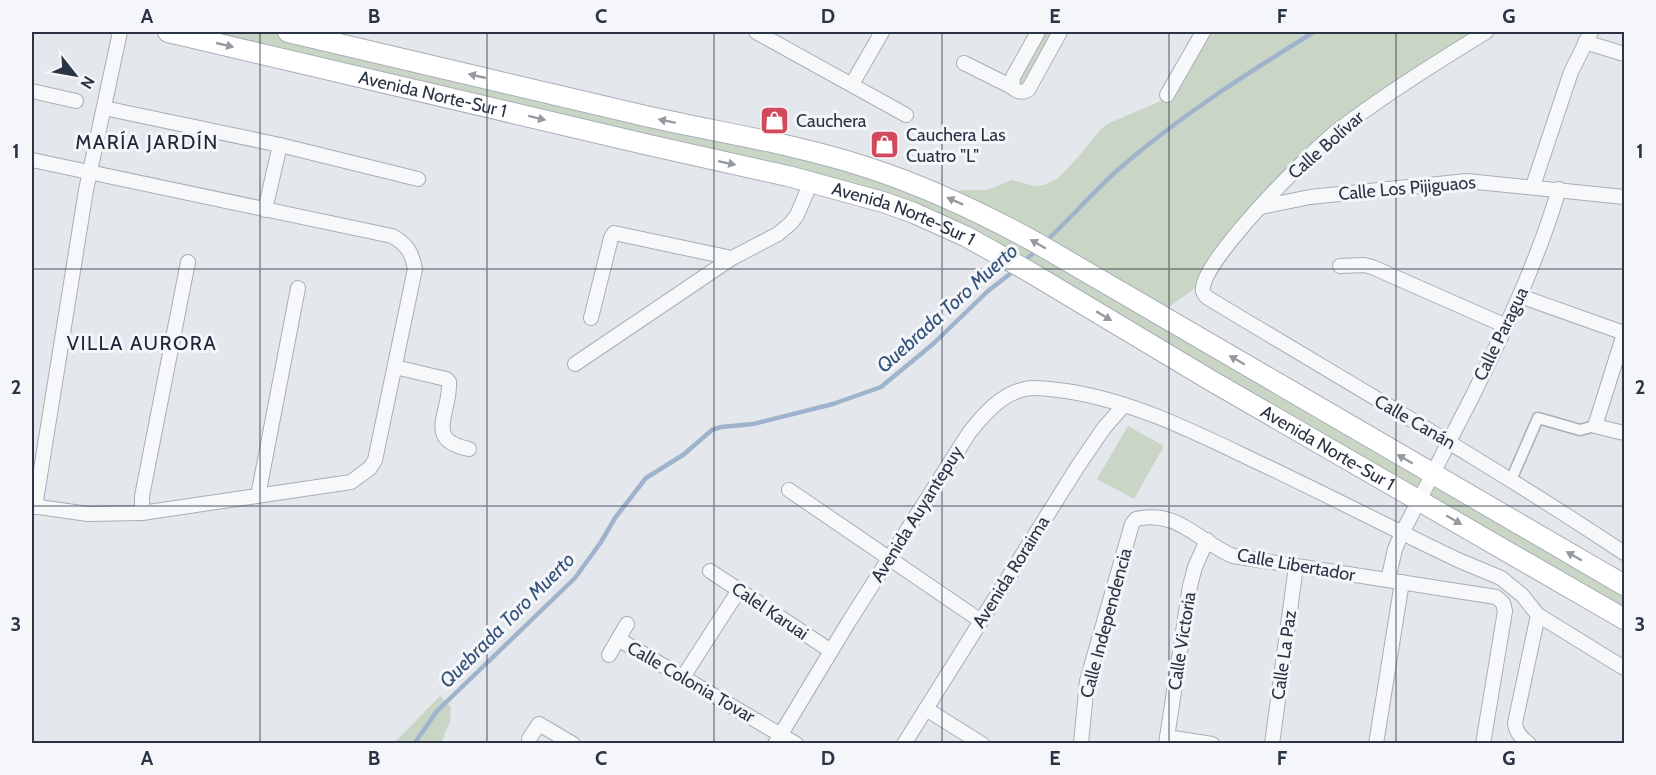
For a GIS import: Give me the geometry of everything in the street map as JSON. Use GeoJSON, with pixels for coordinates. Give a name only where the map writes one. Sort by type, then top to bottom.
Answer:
{"type":"FeatureCollection","features":[{"type":"Feature","properties":{"kind":"main road","name":"Avenida Norte-Sur 1"},"geometry":{"type":"LineString","coordinates":[[168,32],[811,182],[914,213],[992,251],[1054,286],[1624,620]]}},
{"type":"Feature","properties":{"kind":"main road","name":"Avenida Norte-Sur 1"},"geometry":{"type":"LineString","coordinates":[[288,32],[632,113],[802,150],[864,166],[951,200],[1008,227],[1624,585]]}},
{"type":"Feature","properties":{"kind":"street"},"geometry":{"type":"LineString","coordinates":[[32,160],[90,173],[265,210],[392,236],[407,246],[415,269],[375,460],[370,468],[351,482],[142,513],[88,514],[33,506],[90,173],[120,32]]}},
{"type":"Feature","properties":{"kind":"street"},"geometry":{"type":"LineString","coordinates":[[756,32],[906,115]]}},
{"type":"Feature","properties":{"kind":"street"},"geometry":{"type":"LineString","coordinates":[[852,84],[882,32]]}},
{"type":"Feature","properties":{"kind":"street"},"geometry":{"type":"LineString","coordinates":[[1012,87],[1013,77],[1038,32]]}},
{"type":"Feature","properties":{"kind":"street"},"geometry":{"type":"LineString","coordinates":[[964,63],[1022,92],[1028,90],[1060,32]]}},
{"type":"Feature","properties":{"kind":"street"},"geometry":{"type":"LineString","coordinates":[[1167,95],[1203,32]]}},
{"type":"Feature","properties":{"kind":"street","name":"Calle Bolívar"},"geometry":{"type":"LineString","coordinates":[[1203,294],[1202,289],[1214,264],[1261,207],[1313,153],[1337,131],[1485,32]]}},
{"type":"Feature","properties":{"kind":"street"},"geometry":{"type":"LineString","coordinates":[[1533,186],[1571,72],[1588,37],[1624,54]]}},
{"type":"Feature","properties":{"kind":"street"},"geometry":{"type":"LineString","coordinates":[[32,91],[76,101]]}},
{"type":"Feature","properties":{"kind":"street"},"geometry":{"type":"LineString","coordinates":[[104,108],[418,179]]}},
{"type":"Feature","properties":{"kind":"street"},"geometry":{"type":"LineString","coordinates":[[265,210],[280,146]]}},
{"type":"Feature","properties":{"kind":"street","name":"Calle Los Pijiguaos"},"geometry":{"type":"LineString","coordinates":[[1261,207],[1310,197],[1452,182],[1485,181],[1624,197]]}},
{"type":"Feature","properties":{"kind":"street"},"geometry":{"type":"LineString","coordinates":[[575,364],[732,258],[778,234],[791,223],[811,182]]}},
{"type":"Feature","properties":{"kind":"street","name":"Calle Paragua"},"geometry":{"type":"LineString","coordinates":[[1388,580],[1395,549],[1402,533],[1520,296],[1541,246],[1558,189]]}},
{"type":"Feature","properties":{"kind":"street"},"geometry":{"type":"LineString","coordinates":[[591,318],[610,238],[614,233],[732,258]]}},
{"type":"Feature","properties":{"kind":"street"},"geometry":{"type":"LineString","coordinates":[[142,513],[142,496],[188,261]]}},
{"type":"Feature","properties":{"kind":"street"},"geometry":{"type":"LineString","coordinates":[[1340,266],[1372,267],[1506,326]]}},
{"type":"Feature","properties":{"kind":"street"},"geometry":{"type":"LineString","coordinates":[[258,496],[298,288]]}},
{"type":"Feature","properties":{"kind":"street","name":"Calle Canán"},"geometry":{"type":"LineString","coordinates":[[1203,294],[1511,480],[1624,553]]}},
{"type":"Feature","properties":{"kind":"street"},"geometry":{"type":"LineString","coordinates":[[1520,296],[1624,334],[1594,426]]}},
{"type":"Feature","properties":{"kind":"street"},"geometry":{"type":"LineString","coordinates":[[395,367],[446,379],[449,382],[441,430],[447,441],[469,449]]}},
{"type":"Feature","properties":{"kind":"street","name":"Avenida Auyantepuy"},"geometry":{"type":"LineString","coordinates":[[778,739],[969,433],[997,404],[1026,388],[1082,394],[1124,405],[1181,426],[1402,533],[1501,578],[1522,595],[1538,615],[1624,668]]}},
{"type":"Feature","properties":{"kind":"street","name":"Avenida Roraima"},"geometry":{"type":"LineString","coordinates":[[904,744],[1078,466],[1104,428],[1124,405]]}},
{"type":"Feature","properties":{"kind":"street"},"geometry":{"type":"LineString","coordinates":[[1511,480],[1538,418],[1580,430],[1594,426],[1624,433]]}},
{"type":"Feature","properties":{"kind":"street"},"geometry":{"type":"LineString","coordinates":[[789,490],[981,621]]}},
{"type":"Feature","properties":{"kind":"street","name":"Calle Libertador"},"geometry":{"type":"LineString","coordinates":[[1129,538],[1132,524],[1136,519],[1146,517],[1171,520],[1183,524],[1219,550],[1233,556],[1496,597],[1503,603],[1505,611],[1483,744]]}},
{"type":"Feature","properties":{"kind":"street","name":"Calle Independencia"},"geometry":{"type":"LineString","coordinates":[[1081,744],[1087,681],[1129,538]]}},
{"type":"Feature","properties":{"kind":"street","name":"Calle Victoria"},"geometry":{"type":"LineString","coordinates":[[1166,740],[1190,586],[1195,567],[1207,540]]}},
{"type":"Feature","properties":{"kind":"street","name":"Calle La Paz"},"geometry":{"type":"LineString","coordinates":[[1272,744],[1296,566]]}},
{"type":"Feature","properties":{"kind":"street","name":"Calel Karuai"},"geometry":{"type":"LineString","coordinates":[[710,571],[831,651]]}},
{"type":"Feature","properties":{"kind":"street"},"geometry":{"type":"LineString","coordinates":[[1376,744],[1402,582]]}},
{"type":"Feature","properties":{"kind":"street"},"geometry":{"type":"LineString","coordinates":[[683,677],[739,590]]}},
{"type":"Feature","properties":{"kind":"street"},"geometry":{"type":"LineString","coordinates":[[1529,744],[1515,729],[1515,723],[1538,615]]}},
{"type":"Feature","properties":{"kind":"street"},"geometry":{"type":"LineString","coordinates":[[609,655],[627,624]]}},
{"type":"Feature","properties":{"kind":"street","name":"Calle Colonia Tovar"},"geometry":{"type":"LineString","coordinates":[[618,639],[683,677],[778,739],[796,744]]}},
{"type":"Feature","properties":{"kind":"street"},"geometry":{"type":"LineString","coordinates":[[926,709],[982,744]]}},
{"type":"Feature","properties":{"kind":"street"},"geometry":{"type":"LineString","coordinates":[[529,739],[539,724],[573,744]]}},
{"type":"Feature","properties":{"kind":"street"},"geometry":{"type":"LineString","coordinates":[[1166,740],[1212,744]]}},
{"type":"Feature","properties":{"kind":"green space"},"geometry":{"type":"Polygon","coordinates":[[[168,32],[288,32],[955,194],[962,190],[987,190],[1012,180],[1034,186],[1044,185],[1057,179],[1107,124],[1163,100],[1203,32],[1486,32],[1321,145],[1205,281],[1158,315],[1624,585],[1624,619],[914,213],[168,32]]]}},
{"type":"Feature","properties":{"kind":"green space"},"geometry":{"type":"Polygon","coordinates":[[[1038,32],[1060,32],[1022,92],[1013,77],[1038,32]]]}},
{"type":"Feature","properties":{"kind":"green space"},"geometry":{"type":"Polygon","coordinates":[[[1128,426],[1164,446],[1134,499],[1097,479],[1128,426]]]}},
{"type":"Feature","properties":{"kind":"green space"},"geometry":{"type":"Polygon","coordinates":[[[440,696],[451,707],[450,722],[441,743],[394,743],[440,696]]]}},
{"type":"Feature","properties":{"kind":"waterway","name":"Quebrada Toro Muerto"},"geometry":{"type":"LineString","coordinates":[[1045,242],[1110,177],[1166,131],[1239,80],[1314,32]]}},
{"type":"Feature","properties":{"kind":"waterway","name":"Quebrada Toro Muerto"},"geometry":{"type":"LineString","coordinates":[[1023,262],[1037,250]]}},
{"type":"Feature","properties":{"kind":"waterway","name":"Quebrada Toro Muerto"},"geometry":{"type":"LineString","coordinates":[[414,744],[437,711],[575,578],[615,518],[646,478],[683,455],[712,430],[753,424],[833,404],[881,387],[933,344],[988,291],[1015,270]]}},
{"type":"Feature","properties":{"kind":"place","name":"Cauchera"},"geometry":{"type":"Point","coordinates":[775,121]}},
{"type":"Feature","properties":{"kind":"place","name":"Cauchera Las Cuatro \"L\""},"geometry":{"type":"Point","coordinates":[885,145]}},
{"type":"Feature","properties":{"kind":"district","name":"MARÍA JARDÍN"},"geometry":{"type":"Point","coordinates":[147,142]}},
{"type":"Feature","properties":{"kind":"district","name":"VILLA AURORA"},"geometry":{"type":"Point","coordinates":[142,343]}}]}
